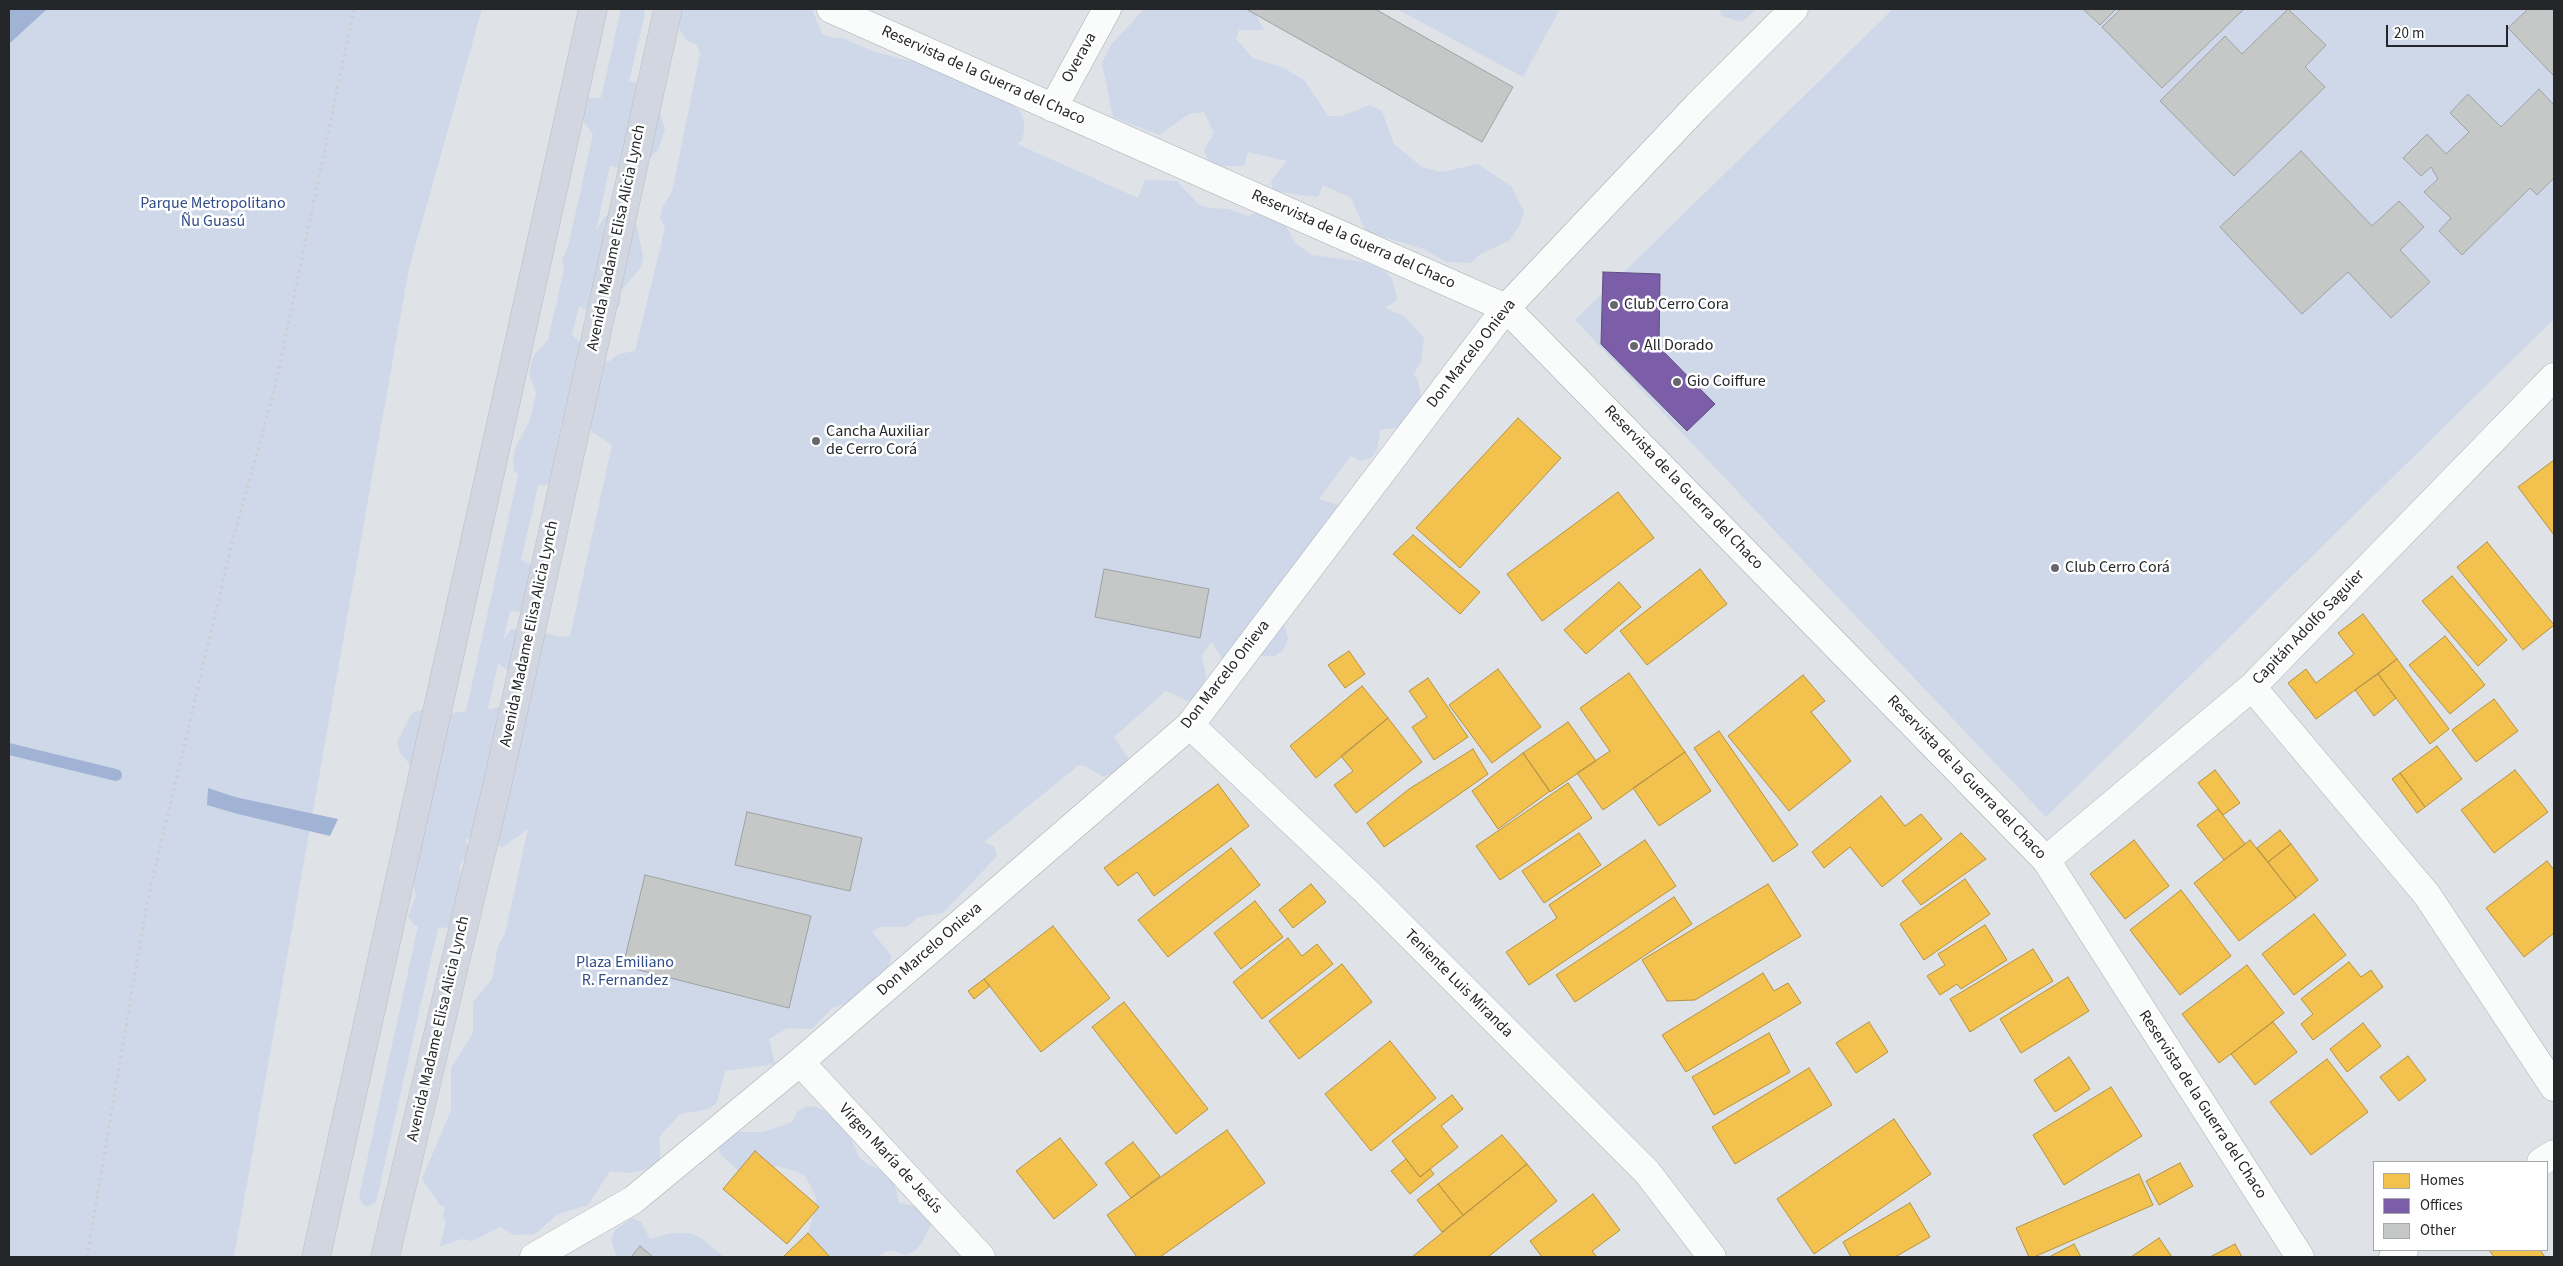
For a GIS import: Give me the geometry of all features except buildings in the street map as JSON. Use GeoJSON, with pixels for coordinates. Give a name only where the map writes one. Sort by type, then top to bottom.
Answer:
{"type":"FeatureCollection","features":[{"type":"Feature","properties":{"kind":"highway"},"geometry":{"type":"LineString","coordinates":[[316,1257],[593,9]]}},
{"type":"Feature","properties":{"kind":"highway","name":"Avenida Madame Elisa Alicia Lynch"},"geometry":{"type":"LineString","coordinates":[[385,1257],[497,786],[668,9]]}},
{"type":"Feature","properties":{"kind":"street","name":"Reservista de la Guerra del Chaco"},"geometry":{"type":"LineString","coordinates":[[831,9],[1506,308],[2046,860],[2300,1257]]}},
{"type":"Feature","properties":{"kind":"street","name":"Overava"},"geometry":{"type":"LineString","coordinates":[[1053,108],[1107,9]]}},
{"type":"Feature","properties":{"kind":"street","name":"Don Marcelo Onieva"},"geometry":{"type":"LineString","coordinates":[[534,1257],[633,1200],[800,1062],[1190,725],[1506,308],[1697,106],[1794,9]]}},
{"type":"Feature","properties":{"kind":"street","name":"Capitán Adolfo Saguier"},"geometry":{"type":"LineString","coordinates":[[2046,860],[2252,686],[2554,377]]}},
{"type":"Feature","properties":{"kind":"street"},"geometry":{"type":"LineString","coordinates":[[2252,686],[2427,895],[2554,1087]]}},
{"type":"Feature","properties":{"kind":"street","name":"Teniente Luis Miranda"},"geometry":{"type":"LineString","coordinates":[[1190,725],[1365,890],[1647,1172],[1712,1257]]}},
{"type":"Feature","properties":{"kind":"street","name":"Virgen María de Jesús"},"geometry":{"type":"LineString","coordinates":[[800,1062],[981,1257]]}},
{"type":"Feature","properties":{"kind":"street"},"geometry":{"type":"LineString","coordinates":[[2543,1161],[2554,1154]]}},
{"type":"Feature","properties":{"kind":"path"},"geometry":{"type":"LineString","coordinates":[[87,1257],[147,903],[232,543],[274,392],[354,9]]}},
{"type":"Feature","properties":{"kind":"green space","name":"Parque Metropolitano Ñu Guasú"},"geometry":{"type":"Polygon","coordinates":[[[9,9],[482,9],[409,268],[234,1257],[9,1257],[9,9]]]}},
{"type":"Feature","properties":{"kind":"green space","name":"Plaza Emiliano R. Fernandez"},"geometry":{"type":"Polygon","coordinates":[[[621,9],[643,9],[645,14],[629,81],[640,84],[656,99],[665,130],[658,150],[632,173],[610,165],[596,231],[604,218],[612,211],[631,219],[637,227],[643,257],[641,267],[620,292],[621,302],[616,310],[608,316],[596,316],[579,306],[572,335],[600,362],[610,361],[619,354],[635,351],[665,228],[660,218],[662,208],[672,192],[700,54],[697,45],[686,40],[680,30],[679,19],[682,9],[812,9],[822,34],[832,38],[843,38],[872,51],[909,61],[920,59],[964,84],[1005,97],[1020,111],[1024,120],[1022,140],[1017,144],[1138,198],[1145,180],[1177,181],[1198,204],[1208,208],[1229,209],[1248,216],[1258,212],[1285,224],[1295,243],[1312,255],[1365,262],[1385,271],[1392,279],[1397,299],[1389,306],[1384,307],[1405,317],[1424,338],[1421,363],[1413,374],[1418,380],[1422,402],[1401,427],[1380,430],[1377,450],[1371,458],[1361,461],[1351,456],[1319,499],[1344,507],[1280,609],[1288,639],[1283,650],[1275,656],[1254,656],[1225,664],[1212,642],[1202,655],[1206,676],[1200,696],[1190,702],[1166,691],[1114,737],[1128,758],[1122,768],[1104,777],[1085,766],[1079,765],[984,842],[994,846],[997,856],[943,913],[919,917],[906,927],[879,927],[872,932],[892,956],[885,974],[861,989],[854,1003],[833,1007],[812,1029],[787,1028],[769,1039],[775,1064],[725,1071],[717,1102],[709,1109],[680,1114],[659,1137],[661,1166],[630,1173],[610,1171],[588,1205],[558,1214],[535,1234],[514,1235],[500,1227],[472,1241],[462,1239],[440,1246],[446,1222],[443,1216],[445,1207],[440,1205],[422,1179],[451,1110],[451,1068],[473,1033],[473,1002],[492,979],[498,946],[505,934],[528,829],[503,847],[474,836],[465,840],[471,849],[459,867],[471,897],[456,927],[438,928],[376,1202],[368,1207],[363,1205],[359,1197],[418,926],[414,925],[408,916],[416,896],[408,862],[428,825],[419,801],[421,777],[400,753],[397,742],[412,713],[433,706],[452,713],[466,711],[518,475],[514,471],[515,449],[530,420],[536,393],[529,374],[531,363],[535,354],[548,340],[564,269],[562,260],[568,247],[593,134],[580,117],[584,98],[601,98],[621,9]],[[578,416],[568,417],[561,424],[551,484],[538,486],[521,560],[537,568],[526,612],[510,611],[503,641],[510,630],[521,628],[562,637],[570,636],[612,445],[592,432],[578,416]],[[498,663],[488,709],[506,706],[512,687],[505,678],[513,675],[498,663]]]}},
{"type":"Feature","properties":{"kind":"green space"},"geometry":{"type":"Polygon","coordinates":[[[1144,9],[1253,9],[1264,30],[1239,30],[1236,39],[1253,58],[1284,68],[1305,81],[1328,116],[1342,116],[1370,105],[1382,111],[1394,144],[1422,167],[1442,172],[1478,164],[1512,187],[1524,212],[1520,224],[1510,240],[1479,255],[1471,263],[1446,262],[1424,249],[1366,232],[1351,198],[1323,185],[1318,197],[1273,191],[1271,181],[1287,161],[1248,152],[1244,166],[1211,166],[1204,150],[1214,133],[1204,112],[1189,114],[1159,135],[1113,117],[1102,63],[1111,45],[1144,9]]]}},
{"type":"Feature","properties":{"kind":"green space"},"geometry":{"type":"Polygon","coordinates":[[[1397,9],[1560,9],[1523,77],[1397,9]]]}},
{"type":"Feature","properties":{"kind":"green space"},"geometry":{"type":"Polygon","coordinates":[[[1720,9],[1756,9],[1742,22],[1721,16],[1720,9]]]}},
{"type":"Feature","properties":{"kind":"green space","name":"Club Cerro Corá"},"geometry":{"type":"Polygon","coordinates":[[[1893,9],[2554,9],[2554,319],[2046,817],[1575,320],[1893,9]]]}},
{"type":"Feature","properties":{"kind":"green space"},"geometry":{"type":"Polygon","coordinates":[[[806,1106],[816,1107],[827,1112],[845,1126],[859,1157],[867,1164],[888,1173],[894,1181],[899,1203],[919,1207],[932,1222],[923,1241],[915,1251],[905,1255],[896,1251],[886,1251],[878,1257],[821,1257],[810,1240],[809,1229],[815,1209],[816,1197],[806,1177],[796,1171],[776,1166],[745,1177],[721,1155],[717,1145],[731,1132],[763,1132],[792,1122],[797,1112],[806,1106]]]}},
{"type":"Feature","properties":{"kind":"green space"},"geometry":{"type":"Polygon","coordinates":[[[632,1218],[641,1222],[650,1239],[671,1233],[690,1233],[701,1238],[724,1257],[617,1257],[611,1240],[615,1230],[632,1218]]]}},
{"type":"Feature","properties":{"kind":"water"},"geometry":{"type":"Polygon","coordinates":[[[11,9],[47,9],[9,44],[9,11],[11,9]]]}},
{"type":"Feature","properties":{"kind":"water"},"geometry":{"type":"Polygon","coordinates":[[[208,788],[235,797],[338,819],[330,836],[207,805],[208,788]]]}},
{"type":"Feature","properties":{"kind":"waterway"},"geometry":{"type":"LineString","coordinates":[[9,749],[116,775]]}},
{"type":"Feature","properties":{"kind":"place","name":"Club Cerro Cora"},"geometry":{"type":"Point","coordinates":[1614,305]}},
{"type":"Feature","properties":{"kind":"place","name":"All Dorado"},"geometry":{"type":"Point","coordinates":[1634,346]}},
{"type":"Feature","properties":{"kind":"place","name":"Gio Coiffure"},"geometry":{"type":"Point","coordinates":[1677,382]}},
{"type":"Feature","properties":{"kind":"place","name":"Cancha Auxiliar de Cerro Corá"},"geometry":{"type":"Point","coordinates":[816,441]}},
{"type":"Feature","properties":{"kind":"place","name":"Club Cerro Corá"},"geometry":{"type":"Point","coordinates":[2055,568]}}]}
